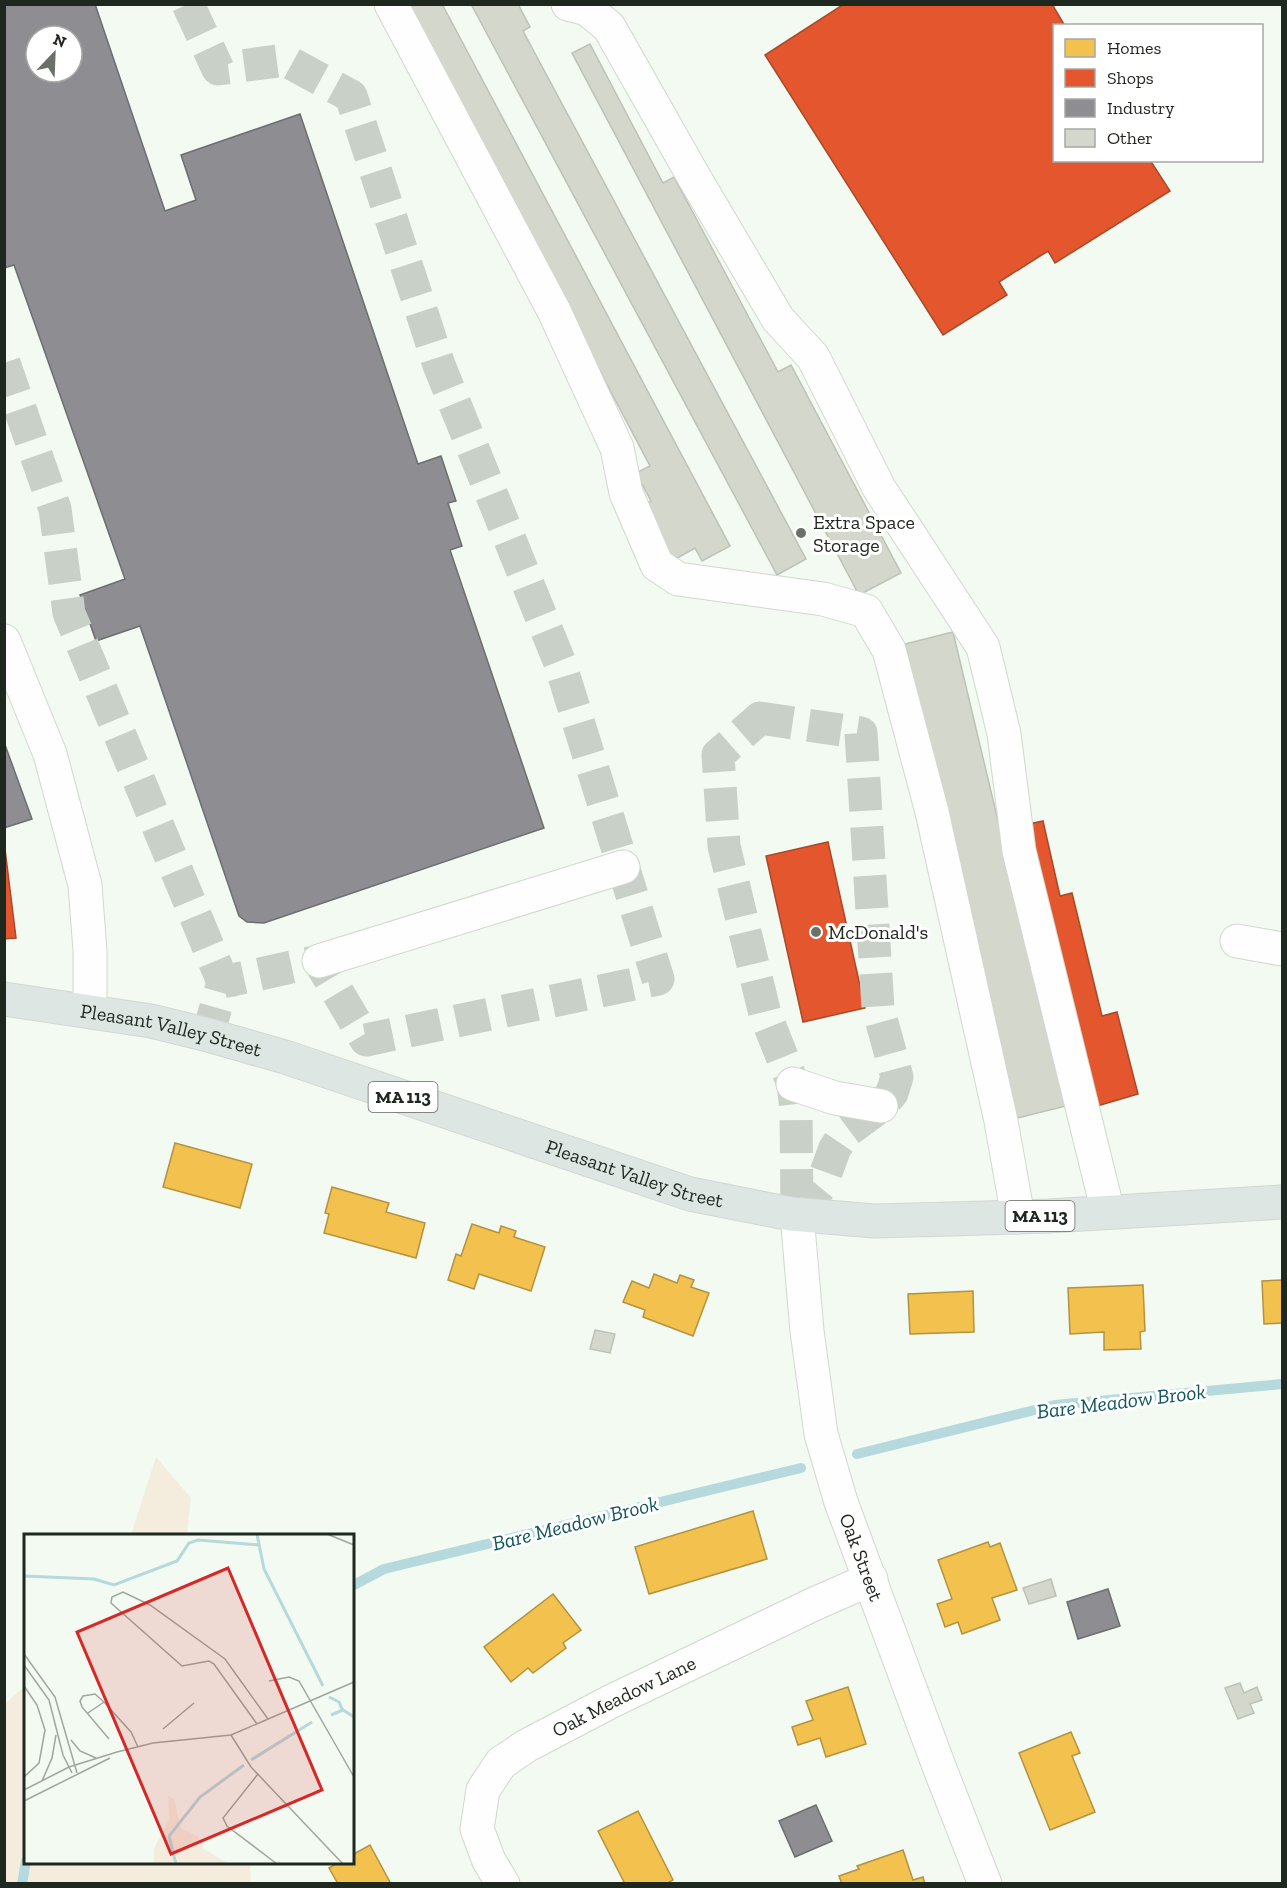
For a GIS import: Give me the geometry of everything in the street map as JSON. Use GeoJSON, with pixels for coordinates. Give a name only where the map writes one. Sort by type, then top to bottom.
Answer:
{"type":"FeatureCollection","features":[{"type":"Feature","properties":{"kind":"main road","name":"Pleasant Valley Street"},"geometry":{"type":"LineString","coordinates":[[4,999],[151,1021],[208,1035],[285,1057],[690,1194],[797,1215],[874,1221],[1018,1217],[1282,1202]]}},
{"type":"Feature","properties":{"kind":"street"},"geometry":{"type":"LineString","coordinates":[[391,4],[554,311],[617,448],[626,493],[657,565],[678,579],[823,599],[866,611],[890,650],[932,812],[1001,1121],[1018,1217]]}},
{"type":"Feature","properties":{"kind":"street"},"geometry":{"type":"LineString","coordinates":[[568,4],[587,9],[609,27],[694,177],[778,318],[813,357],[879,488],[983,647],[1004,734],[1019,851],[1108,1212]]}},
{"type":"Feature","properties":{"kind":"street"},"geometry":{"type":"LineString","coordinates":[[4,641],[50,754],[84,885],[90,951],[90,1011]]}},
{"type":"Feature","properties":{"kind":"street"},"geometry":{"type":"LineString","coordinates":[[319,961],[623,867]]}},
{"type":"Feature","properties":{"kind":"street"},"geometry":{"type":"LineString","coordinates":[[1236,941],[1282,949]]}},
{"type":"Feature","properties":{"kind":"street"},"geometry":{"type":"LineString","coordinates":[[794,1084],[835,1098],[881,1106]]}},
{"type":"Feature","properties":{"kind":"street","name":"Oak Street"},"geometry":{"type":"LineString","coordinates":[[797,1215],[807,1331],[821,1434],[841,1502],[985,1884]]}},
{"type":"Feature","properties":{"kind":"street","name":"Oak Meadow Lane"},"geometry":{"type":"LineString","coordinates":[[503,1884],[489,1861],[477,1828],[483,1790],[501,1763],[526,1746],[612,1701],[871,1579]]}},
{"type":"Feature","properties":{"kind":"shaded area"},"geometry":{"type":"Polygon","coordinates":[[[156,1457],[191,1498],[187,1534],[131,1534],[156,1457]]]}},
{"type":"Feature","properties":{"kind":"shaded area"},"geometry":{"type":"Polygon","coordinates":[[[24,1687],[24,1864],[250,1864],[251,1883],[5,1883],[5,1704],[24,1687]]]}},
{"type":"Feature","properties":{"kind":"building: Homes"},"geometry":{"type":"Polygon","coordinates":[[[175,1143],[252,1164],[240,1208],[163,1187],[175,1143]]]}},
{"type":"Feature","properties":{"kind":"building: Homes"},"geometry":{"type":"Polygon","coordinates":[[[332,1187],[389,1203],[386,1212],[425,1223],[416,1258],[324,1233],[329,1214],[325,1213],[332,1187]]]}},
{"type":"Feature","properties":{"kind":"building: Homes"},"geometry":{"type":"Polygon","coordinates":[[[472,1224],[499,1233],[501,1226],[516,1231],[514,1237],[545,1247],[531,1291],[479,1274],[474,1289],[448,1280],[456,1254],[461,1256],[472,1224]]]}},
{"type":"Feature","properties":{"kind":"building: Homes"},"geometry":{"type":"Polygon","coordinates":[[[654,1274],[677,1283],[680,1275],[694,1280],[691,1287],[709,1293],[693,1336],[643,1317],[645,1310],[623,1302],[632,1281],[649,1288],[654,1274]]]}},
{"type":"Feature","properties":{"kind":"building: Homes"},"geometry":{"type":"Polygon","coordinates":[[[1282,1280],[1282,1323],[1264,1324],[1262,1281],[1282,1280]]]}},
{"type":"Feature","properties":{"kind":"building: Homes"},"geometry":{"type":"Polygon","coordinates":[[[1143,1285],[1145,1331],[1140,1332],[1141,1349],[1104,1350],[1104,1332],[1070,1334],[1068,1288],[1143,1285]]]}},
{"type":"Feature","properties":{"kind":"building: Homes"},"geometry":{"type":"Polygon","coordinates":[[[973,1291],[974,1332],[910,1334],[908,1294],[973,1291]]]}},
{"type":"Feature","properties":{"kind":"building: Homes"},"geometry":{"type":"Polygon","coordinates":[[[753,1511],[767,1559],[649,1594],[635,1547],[753,1511]]]}},
{"type":"Feature","properties":{"kind":"building: Homes"},"geometry":{"type":"Polygon","coordinates":[[[988,1542],[990,1547],[1000,1543],[1017,1590],[992,1598],[1000,1620],[962,1634],[958,1622],[945,1627],[937,1604],[952,1599],[938,1560],[988,1542]]]}},
{"type":"Feature","properties":{"kind":"building: Homes"},"geometry":{"type":"Polygon","coordinates":[[[553,1594],[581,1630],[563,1643],[566,1648],[533,1673],[528,1668],[511,1682],[484,1647],[553,1594]]]}},
{"type":"Feature","properties":{"kind":"building: Homes"},"geometry":{"type":"Polygon","coordinates":[[[848,1687],[866,1744],[826,1757],[820,1738],[798,1745],[792,1727],[813,1720],[806,1701],[848,1687]]]}},
{"type":"Feature","properties":{"kind":"building: Homes"},"geometry":{"type":"Polygon","coordinates":[[[1071,1732],[1080,1753],[1072,1756],[1095,1812],[1050,1830],[1019,1753],[1071,1732]]]}},
{"type":"Feature","properties":{"kind":"building: Homes"},"geometry":{"type":"Polygon","coordinates":[[[638,1811],[673,1880],[666,1884],[625,1884],[598,1831],[638,1811]]]}},
{"type":"Feature","properties":{"kind":"building: Homes"},"geometry":{"type":"Polygon","coordinates":[[[370,1845],[391,1884],[338,1884],[329,1868],[336,1864],[354,1864],[354,1854],[370,1845]]]}},
{"type":"Feature","properties":{"kind":"building: Homes"},"geometry":{"type":"Polygon","coordinates":[[[903,1850],[913,1880],[923,1877],[925,1884],[842,1884],[839,1876],[859,1869],[857,1866],[903,1850]]]}},
{"type":"Feature","properties":{"kind":"building: Shops"},"geometry":{"type":"Polygon","coordinates":[[[844,4],[1052,4],[1064,24],[1053,24],[1053,162],[1151,162],[1170,191],[1055,263],[1048,251],[999,282],[1007,295],[943,335],[765,55],[844,4]]]}},
{"type":"Feature","properties":{"kind":"building: Shops"},"geometry":{"type":"Polygon","coordinates":[[[1043,821],[1060,896],[1072,893],[1102,1016],[1117,1012],[1138,1094],[1097,1106],[1024,825],[1043,821]]]}},
{"type":"Feature","properties":{"kind":"building: Shops"},"geometry":{"type":"Polygon","coordinates":[[[4,841],[16,938],[4,939],[4,841]]]}},
{"type":"Feature","properties":{"kind":"building: Shops","name":"McDonald's"},"geometry":{"type":"Polygon","coordinates":[[[828,842],[865,1008],[803,1022],[766,856],[828,842]]]}},
{"type":"Feature","properties":{"kind":"building: Industry"},"geometry":{"type":"Polygon","coordinates":[[[4,4],[95,4],[165,211],[196,200],[181,155],[300,114],[418,464],[441,456],[456,501],[448,503],[462,546],[450,550],[544,828],[264,923],[247,922],[239,916],[140,626],[96,641],[80,595],[125,579],[14,265],[4,268],[4,4]]]}},
{"type":"Feature","properties":{"kind":"building: Industry"},"geometry":{"type":"Polygon","coordinates":[[[4,742],[32,819],[4,828],[4,742]]]}},
{"type":"Feature","properties":{"kind":"building: Industry"},"geometry":{"type":"Polygon","coordinates":[[[1108,1589],[1120,1626],[1078,1639],[1067,1602],[1108,1589]]]}},
{"type":"Feature","properties":{"kind":"building: Industry"},"geometry":{"type":"Polygon","coordinates":[[[816,1805],[832,1841],[795,1857],[779,1821],[816,1805]]]}},
{"type":"Feature","properties":{"kind":"building: Other"},"geometry":{"type":"Polygon","coordinates":[[[406,4],[442,4],[730,546],[702,561],[695,548],[672,561],[642,506],[651,501],[636,473],[650,466],[406,4]]]}},
{"type":"Feature","properties":{"kind":"building: Other"},"geometry":{"type":"Polygon","coordinates":[[[471,4],[518,4],[530,27],[523,31],[806,559],[777,575],[471,4]]]}},
{"type":"Feature","properties":{"kind":"building: Other"},"geometry":{"type":"Polygon","coordinates":[[[590,44],[663,183],[674,177],[778,372],[791,365],[901,573],[859,595],[572,53],[590,44]]]}},
{"type":"Feature","properties":{"kind":"building: Other"},"geometry":{"type":"Polygon","coordinates":[[[953,632],[1066,1106],[1017,1118],[905,644],[953,632]]]}},
{"type":"Feature","properties":{"kind":"building: Other"},"geometry":{"type":"Polygon","coordinates":[[[595,1330],[615,1334],[610,1353],[590,1349],[595,1330]]]}},
{"type":"Feature","properties":{"kind":"building: Other"},"geometry":{"type":"Polygon","coordinates":[[[1051,1579],[1056,1596],[1029,1604],[1023,1588],[1051,1579]]]}},
{"type":"Feature","properties":{"kind":"building: Other"},"geometry":{"type":"Polygon","coordinates":[[[1240,1683],[1244,1693],[1257,1687],[1262,1700],[1250,1704],[1254,1713],[1238,1719],[1225,1688],[1240,1683]]]}},
{"type":"Feature","properties":{"kind":"waterway","name":"Bare Meadow Brook"},"geometry":{"type":"LineString","coordinates":[[857,1454],[1055,1405],[1282,1384]]}},
{"type":"Feature","properties":{"kind":"waterway","name":"Bare Meadow Brook"},"geometry":{"type":"LineString","coordinates":[[354,1585],[384,1569],[801,1468]]}},
{"type":"Feature","properties":{"kind":"waterway","name":"Bare Meadow Brook"},"geometry":{"type":"LineString","coordinates":[[22,1884],[25,1864]]}},
{"type":"Feature","properties":{"kind":"tunnel"},"geometry":{"type":"LineString","coordinates":[[188,4],[218,69],[285,60],[351,96],[439,365],[560,663],[658,979],[366,1040],[319,961],[223,982]]}},
{"type":"Feature","properties":{"kind":"tunnel"},"geometry":{"type":"LineString","coordinates":[[4,363],[55,509],[69,613],[223,982],[208,1035]]}},
{"type":"Feature","properties":{"kind":"tunnel"},"geometry":{"type":"LineString","coordinates":[[760,718],[861,733],[878,1008],[897,1077],[892,1093],[881,1106],[846,1132],[835,1148],[821,1186],[797,1215],[796,1110],[793,1084],[765,1014],[724,846],[718,755],[760,718]]}},
{"type":"Feature","properties":{"kind":"place","name":"Extra Space Storage"},"geometry":{"type":"Point","coordinates":[801,533]}},
{"type":"Feature","properties":{"kind":"place","name":"McDonald's"},"geometry":{"type":"Point","coordinates":[816,932]}}]}
